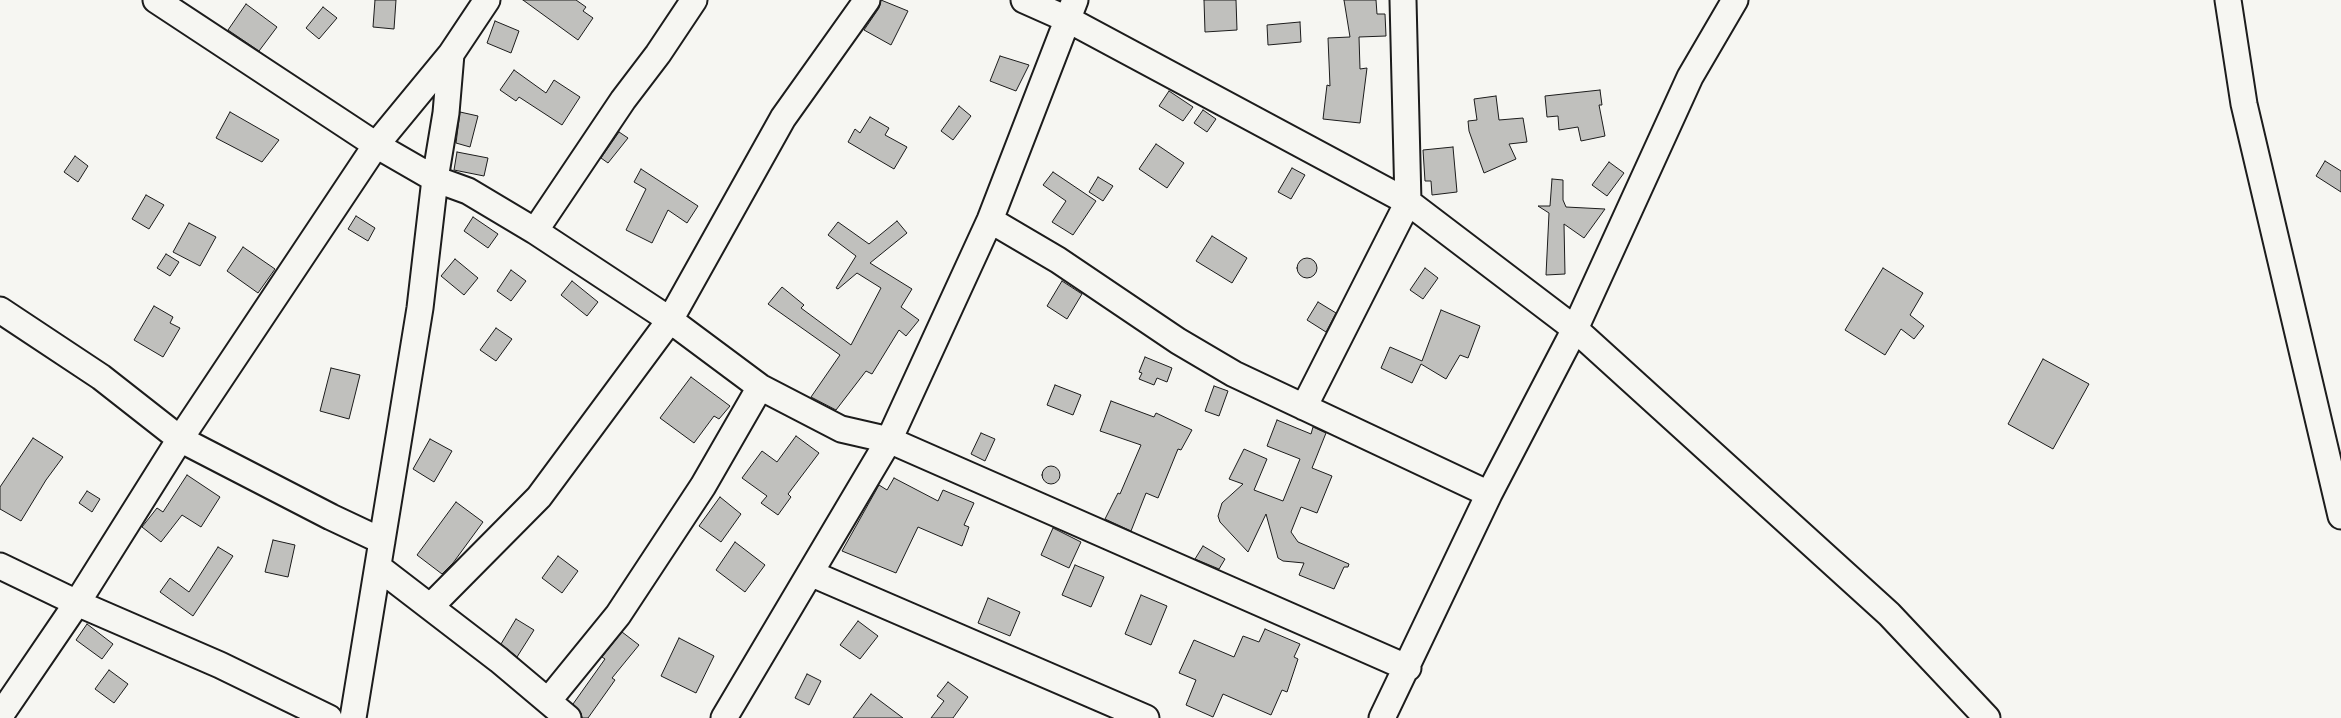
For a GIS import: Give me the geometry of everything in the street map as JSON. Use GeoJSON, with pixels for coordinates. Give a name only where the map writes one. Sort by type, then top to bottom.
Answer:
{"type":"FeatureCollection","features":[{"type":"Feature","properties":{"kind":"street"},"geometry":{"type":"LineString","coordinates":[[156,0],[376,145],[435,179],[468,191],[535,231],[670,320],[760,387],[841,429],[889,440],[1408,668]]}},
{"type":"Feature","properties":{"kind":"street"},"geometry":{"type":"LineString","coordinates":[[0,716],[78,603],[180,439],[376,145],[451,54],[487,0]]}},
{"type":"Feature","properties":{"kind":"street"},"geometry":{"type":"LineString","coordinates":[[535,231],[623,100],[658,54],[694,0]]}},
{"type":"Feature","properties":{"kind":"street"},"geometry":{"type":"LineString","coordinates":[[430,607],[539,497],[670,320],[783,118],[867,0]]}},
{"type":"Feature","properties":{"kind":"street"},"geometry":{"type":"LineString","coordinates":[[1024,0],[1072,10],[1408,202],[1575,329],[1889,614],[1987,718]]}},
{"type":"Feature","properties":{"kind":"street"},"geometry":{"type":"LineString","coordinates":[[1304,408],[1408,202],[1403,0]]}},
{"type":"Feature","properties":{"kind":"street"},"geometry":{"type":"LineString","coordinates":[[1382,718],[1408,668],[1489,494],[1575,329],[1690,77],[1735,0]]}},
{"type":"Feature","properties":{"kind":"street"},"geometry":{"type":"LineString","coordinates":[[2228,0],[2244,104],[2341,516]]}},
{"type":"Feature","properties":{"kind":"street"},"geometry":{"type":"LineString","coordinates":[[724,718],[889,440],[990,220],[1072,10]]}},
{"type":"Feature","properties":{"kind":"street"},"geometry":{"type":"LineString","coordinates":[[353,718],[420,308],[435,179],[446,113],[451,54]]}},
{"type":"Feature","properties":{"kind":"street"},"geometry":{"type":"LineString","coordinates":[[990,220],[1058,260],[1178,341],[1234,374],[1489,494]]}},
{"type":"Feature","properties":{"kind":"street"},"geometry":{"type":"LineString","coordinates":[[0,310],[101,377],[180,439],[331,518],[382,541]]}},
{"type":"Feature","properties":{"kind":"street"},"geometry":{"type":"LineString","coordinates":[[548,701],[622,609],[703,486],[760,387]]}},
{"type":"Feature","properties":{"kind":"street"},"geometry":{"type":"LineString","coordinates":[[0,566],[78,603],[220,665],[329,718]]}},
{"type":"Feature","properties":{"kind":"street"},"geometry":{"type":"LineString","coordinates":[[378,567],[499,660],[568,718]]}},
{"type":"Feature","properties":{"kind":"street"},"geometry":{"type":"LineString","coordinates":[[810,573],[1146,718]]}},
{"type":"Feature","properties":{"kind":"building"},"geometry":{"type":"Polygon","coordinates":[[[375,0],[396,0],[394,29],[373,27],[375,0]]]}},
{"type":"Feature","properties":{"kind":"building"},"geometry":{"type":"Polygon","coordinates":[[[523,0],[576,0],[586,7],[583,11],[593,18],[578,40],[523,0]]]}},
{"type":"Feature","properties":{"kind":"building"},"geometry":{"type":"Polygon","coordinates":[[[881,0],[908,11],[891,45],[864,30],[879,8],[881,0]]]}},
{"type":"Feature","properties":{"kind":"building"},"geometry":{"type":"Polygon","coordinates":[[[1204,0],[1236,0],[1237,30],[1205,32],[1204,0]]]}},
{"type":"Feature","properties":{"kind":"building"},"geometry":{"type":"Polygon","coordinates":[[[1344,0],[1376,0],[1377,14],[1385,14],[1386,36],[1359,37],[1360,69],[1367,68],[1360,123],[1323,119],[1327,85],[1330,86],[1328,38],[1350,37],[1344,0]]]}},
{"type":"Feature","properties":{"kind":"building"},"geometry":{"type":"Polygon","coordinates":[[[246,4],[277,27],[259,51],[228,30],[246,4]]]}},
{"type":"Feature","properties":{"kind":"building"},"geometry":{"type":"Polygon","coordinates":[[[323,7],[337,18],[319,39],[306,28],[323,7]]]}},
{"type":"Feature","properties":{"kind":"building"},"geometry":{"type":"Polygon","coordinates":[[[495,21],[519,31],[511,53],[487,43],[495,21]]]}},
{"type":"Feature","properties":{"kind":"building"},"geometry":{"type":"Polygon","coordinates":[[[1300,22],[1301,42],[1268,45],[1267,25],[1300,22]]]}},
{"type":"Feature","properties":{"kind":"building"},"geometry":{"type":"Polygon","coordinates":[[[1000,56],[1029,65],[1016,91],[990,81],[1000,56]]]}},
{"type":"Feature","properties":{"kind":"building"},"geometry":{"type":"Polygon","coordinates":[[[514,70],[546,93],[554,80],[580,97],[562,125],[519,97],[516,101],[500,90],[514,70]]]}},
{"type":"Feature","properties":{"kind":"building"},"geometry":{"type":"Polygon","coordinates":[[[1600,90],[1602,105],[1599,105],[1605,136],[1581,141],[1578,127],[1559,130],[1558,116],[1547,117],[1545,96],[1600,90]]]}},
{"type":"Feature","properties":{"kind":"building"},"geometry":{"type":"Polygon","coordinates":[[[1169,91],[1193,107],[1183,121],[1159,106],[1169,91]]]}},
{"type":"Feature","properties":{"kind":"building"},"geometry":{"type":"Polygon","coordinates":[[[1496,96],[1499,120],[1523,118],[1527,142],[1509,144],[1516,159],[1484,173],[1469,131],[1468,121],[1477,120],[1474,99],[1496,96]]]}},
{"type":"Feature","properties":{"kind":"building"},"geometry":{"type":"Polygon","coordinates":[[[959,106],[971,116],[953,140],[941,131],[959,106]]]}},
{"type":"Feature","properties":{"kind":"building"},"geometry":{"type":"Polygon","coordinates":[[[1203,110],[1216,119],[1207,132],[1194,123],[1203,110]]]}},
{"type":"Feature","properties":{"kind":"building"},"geometry":{"type":"Polygon","coordinates":[[[230,112],[279,140],[262,162],[216,138],[230,112]]]}},
{"type":"Feature","properties":{"kind":"building"},"geometry":{"type":"Polygon","coordinates":[[[460,112],[478,116],[470,147],[456,143],[460,112]]]}},
{"type":"Feature","properties":{"kind":"building"},"geometry":{"type":"Polygon","coordinates":[[[870,117],[889,128],[885,135],[907,147],[894,169],[848,142],[855,129],[860,133],[870,117]]]}},
{"type":"Feature","properties":{"kind":"building"},"geometry":{"type":"Polygon","coordinates":[[[619,132],[628,138],[608,163],[601,158],[619,132]]]}},
{"type":"Feature","properties":{"kind":"building"},"geometry":{"type":"Polygon","coordinates":[[[1156,144],[1184,163],[1167,188],[1139,169],[1156,144]]]}},
{"type":"Feature","properties":{"kind":"building"},"geometry":{"type":"Polygon","coordinates":[[[1453,147],[1457,192],[1432,195],[1431,181],[1425,181],[1423,150],[1453,147]]]}},
{"type":"Feature","properties":{"kind":"building"},"geometry":{"type":"Polygon","coordinates":[[[457,152],[488,158],[484,176],[454,170],[457,152]]]}},
{"type":"Feature","properties":{"kind":"building"},"geometry":{"type":"Polygon","coordinates":[[[75,156],[88,166],[78,182],[64,172],[75,156]]]}},
{"type":"Feature","properties":{"kind":"building"},"geometry":{"type":"Polygon","coordinates":[[[2325,161],[2341,171],[2341,192],[2316,176],[2325,161]]]}},
{"type":"Feature","properties":{"kind":"building"},"geometry":{"type":"Polygon","coordinates":[[[1609,162],[1624,173],[1607,196],[1592,185],[1609,162]]]}},
{"type":"Feature","properties":{"kind":"building"},"geometry":{"type":"Polygon","coordinates":[[[1292,168],[1305,175],[1291,199],[1278,192],[1292,168]]]}},
{"type":"Feature","properties":{"kind":"building"},"geometry":{"type":"Polygon","coordinates":[[[641,169],[698,206],[687,223],[668,210],[652,243],[626,230],[646,189],[634,182],[641,169]]]}},
{"type":"Feature","properties":{"kind":"building"},"geometry":{"type":"Polygon","coordinates":[[[1053,172],[1096,201],[1073,235],[1052,222],[1066,201],[1043,185],[1053,172]]]}},
{"type":"Feature","properties":{"kind":"building"},"geometry":{"type":"Polygon","coordinates":[[[1098,177],[1113,186],[1103,201],[1089,192],[1098,177]]]}},
{"type":"Feature","properties":{"kind":"building"},"geometry":{"type":"Polygon","coordinates":[[[1552,179],[1563,180],[1563,200],[1566,207],[1605,209],[1584,238],[1564,224],[1565,274],[1546,275],[1549,213],[1538,206],[1550,206],[1552,179]]]}},
{"type":"Feature","properties":{"kind":"building"},"geometry":{"type":"Polygon","coordinates":[[[146,195],[164,205],[149,229],[132,219],[146,195]]]}},
{"type":"Feature","properties":{"kind":"building"},"geometry":{"type":"Polygon","coordinates":[[[356,216],[375,228],[368,241],[348,229],[356,216]]]}},
{"type":"Feature","properties":{"kind":"building"},"geometry":{"type":"Polygon","coordinates":[[[473,217],[498,234],[488,248],[464,231],[473,217]]]}},
{"type":"Feature","properties":{"kind":"building"},"geometry":{"type":"Polygon","coordinates":[[[897,221],[907,233],[870,263],[912,289],[901,307],[919,320],[906,336],[899,330],[872,374],[866,371],[836,410],[811,397],[840,355],[768,304],[782,287],[804,305],[801,308],[851,345],[881,288],[857,273],[838,289],[836,288],[856,256],[828,235],[838,222],[869,244],[897,221]]]}},
{"type":"Feature","properties":{"kind":"building"},"geometry":{"type":"Polygon","coordinates":[[[189,223],[216,237],[200,266],[173,252],[189,223]]]}},
{"type":"Feature","properties":{"kind":"building"},"geometry":{"type":"Polygon","coordinates":[[[1212,236],[1247,258],[1232,283],[1196,261],[1212,236]]]}},
{"type":"Feature","properties":{"kind":"building"},"geometry":{"type":"Polygon","coordinates":[[[243,247],[275,269],[258,293],[227,271],[243,247]]]}},
{"type":"Feature","properties":{"kind":"building"},"geometry":{"type":"Polygon","coordinates":[[[166,254],[179,262],[170,276],[157,268],[166,254]]]}},
{"type":"Feature","properties":{"kind":"building"},"geometry":{"type":"Polygon","coordinates":[[[1307,258],[1314,261],[1317,268],[1314,275],[1307,278],[1300,275],[1297,268],[1300,261],[1307,258]]]}},
{"type":"Feature","properties":{"kind":"building"},"geometry":{"type":"Polygon","coordinates":[[[455,259],[478,278],[464,295],[441,276],[455,259]]]}},
{"type":"Feature","properties":{"kind":"building"},"geometry":{"type":"Polygon","coordinates":[[[1425,268],[1438,278],[1423,299],[1410,290],[1425,268]]]}},
{"type":"Feature","properties":{"kind":"building"},"geometry":{"type":"Polygon","coordinates":[[[1883,268],[1923,293],[1910,315],[1924,326],[1914,339],[1901,329],[1885,355],[1845,330],[1883,268]]]}},
{"type":"Feature","properties":{"kind":"building"},"geometry":{"type":"Polygon","coordinates":[[[511,270],[526,281],[511,301],[497,291],[511,270]]]}},
{"type":"Feature","properties":{"kind":"building"},"geometry":{"type":"Polygon","coordinates":[[[572,281],[598,302],[587,316],[561,295],[572,281]]]}},
{"type":"Feature","properties":{"kind":"building"},"geometry":{"type":"Polygon","coordinates":[[[1062,281],[1082,294],[1067,319],[1047,306],[1062,281]]]}},
{"type":"Feature","properties":{"kind":"building"},"geometry":{"type":"Polygon","coordinates":[[[1318,302],[1336,313],[1326,332],[1307,320],[1318,302]]]}},
{"type":"Feature","properties":{"kind":"building"},"geometry":{"type":"Polygon","coordinates":[[[154,306],[173,317],[170,323],[180,328],[163,357],[134,340],[154,306]]]}},
{"type":"Feature","properties":{"kind":"building"},"geometry":{"type":"Polygon","coordinates":[[[1441,310],[1480,326],[1468,358],[1460,355],[1446,379],[1421,364],[1412,383],[1381,368],[1390,347],[1422,361],[1441,310]]]}},
{"type":"Feature","properties":{"kind":"building"},"geometry":{"type":"Polygon","coordinates":[[[496,328],[512,339],[496,361],[480,350],[496,328]]]}},
{"type":"Feature","properties":{"kind":"building"},"geometry":{"type":"Polygon","coordinates":[[[1145,357],[1172,368],[1167,382],[1157,378],[1154,385],[1139,379],[1142,373],[1139,372],[1145,357]]]}},
{"type":"Feature","properties":{"kind":"building"},"geometry":{"type":"Polygon","coordinates":[[[2043,359],[2089,384],[2053,449],[2008,424],[2043,359]]]}},
{"type":"Feature","properties":{"kind":"building"},"geometry":{"type":"Polygon","coordinates":[[[331,368],[360,375],[349,419],[320,411],[331,368]]]}},
{"type":"Feature","properties":{"kind":"building"},"geometry":{"type":"Polygon","coordinates":[[[691,377],[730,406],[719,419],[714,416],[694,443],[660,418],[691,377]]]}},
{"type":"Feature","properties":{"kind":"building"},"geometry":{"type":"Polygon","coordinates":[[[1055,385],[1081,395],[1073,415],[1047,405],[1055,385]]]}},
{"type":"Feature","properties":{"kind":"building"},"geometry":{"type":"Polygon","coordinates":[[[1214,386],[1228,391],[1219,416],[1205,411],[1214,386]]]}},
{"type":"Feature","properties":{"kind":"building"},"geometry":{"type":"Polygon","coordinates":[[[1111,401],[1154,417],[1156,413],[1192,430],[1181,450],[1178,449],[1158,498],[1146,493],[1131,531],[1105,519],[1118,493],[1120,494],[1141,445],[1100,431],[1111,401]]]}},
{"type":"Feature","properties":{"kind":"building"},"geometry":{"type":"Polygon","coordinates":[[[1277,420],[1311,434],[1313,427],[1326,433],[1312,468],[1332,476],[1317,513],[1301,507],[1291,532],[1298,542],[1349,564],[1348,567],[1344,567],[1334,589],[1299,575],[1304,563],[1283,561],[1278,558],[1266,514],[1248,552],[1220,522],[1218,516],[1222,503],[1243,484],[1229,479],[1244,449],[1267,459],[1254,490],[1283,501],[1300,459],[1267,446],[1277,420]]]}},
{"type":"Feature","properties":{"kind":"building"},"geometry":{"type":"Polygon","coordinates":[[[981,433],[995,439],[985,461],[971,454],[981,433]]]}},
{"type":"Feature","properties":{"kind":"building"},"geometry":{"type":"Polygon","coordinates":[[[796,436],[819,453],[788,494],[791,497],[778,515],[761,503],[767,496],[742,478],[762,451],[777,462],[796,436]]]}},
{"type":"Feature","properties":{"kind":"building"},"geometry":{"type":"Polygon","coordinates":[[[33,438],[63,457],[46,480],[21,521],[0,509],[0,487],[33,438]]]}},
{"type":"Feature","properties":{"kind":"building"},"geometry":{"type":"Polygon","coordinates":[[[430,439],[452,451],[434,482],[413,469],[430,439]]]}},
{"type":"Feature","properties":{"kind":"building"},"geometry":{"type":"Polygon","coordinates":[[[1051,466],[1057,469],[1060,475],[1057,481],[1051,484],[1045,481],[1042,475],[1045,469],[1051,466]]]}},
{"type":"Feature","properties":{"kind":"building"},"geometry":{"type":"Polygon","coordinates":[[[187,475],[220,497],[201,527],[182,515],[161,542],[142,527],[157,508],[163,512],[187,475]]]}},
{"type":"Feature","properties":{"kind":"building"},"geometry":{"type":"Polygon","coordinates":[[[894,478],[938,501],[943,490],[974,503],[964,525],[969,527],[962,546],[918,527],[896,573],[842,551],[879,485],[887,490],[894,478]]]}},
{"type":"Feature","properties":{"kind":"building"},"geometry":{"type":"Polygon","coordinates":[[[87,491],[100,499],[92,512],[79,503],[87,491]]]}},
{"type":"Feature","properties":{"kind":"building"},"geometry":{"type":"Polygon","coordinates":[[[720,497],[741,514],[721,542],[699,526],[720,497]]]}},
{"type":"Feature","properties":{"kind":"building"},"geometry":{"type":"Polygon","coordinates":[[[456,502],[483,522],[453,563],[442,574],[417,555],[456,502]]]}},
{"type":"Feature","properties":{"kind":"building"},"geometry":{"type":"Polygon","coordinates":[[[1053,528],[1081,542],[1069,568],[1041,555],[1053,528]]]}},
{"type":"Feature","properties":{"kind":"building"},"geometry":{"type":"Polygon","coordinates":[[[273,540],[295,545],[288,577],[265,572],[273,540]]]}},
{"type":"Feature","properties":{"kind":"building"},"geometry":{"type":"Polygon","coordinates":[[[735,542],[765,565],[745,592],[716,570],[735,542]]]}},
{"type":"Feature","properties":{"kind":"building"},"geometry":{"type":"Polygon","coordinates":[[[1203,546],[1225,559],[1219,569],[1195,559],[1203,546]]]}},
{"type":"Feature","properties":{"kind":"building"},"geometry":{"type":"Polygon","coordinates":[[[218,547],[233,556],[193,616],[160,592],[170,578],[189,592],[218,547]]]}},
{"type":"Feature","properties":{"kind":"building"},"geometry":{"type":"Polygon","coordinates":[[[558,556],[578,571],[562,593],[542,578],[558,556]]]}},
{"type":"Feature","properties":{"kind":"building"},"geometry":{"type":"Polygon","coordinates":[[[1075,565],[1104,577],[1091,607],[1062,595],[1075,565]]]}},
{"type":"Feature","properties":{"kind":"building"},"geometry":{"type":"Polygon","coordinates":[[[1141,595],[1167,606],[1151,645],[1125,634],[1141,595]]]}},
{"type":"Feature","properties":{"kind":"building"},"geometry":{"type":"Polygon","coordinates":[[[988,598],[1020,612],[1010,636],[978,623],[988,598]]]}},
{"type":"Feature","properties":{"kind":"building"},"geometry":{"type":"Polygon","coordinates":[[[516,619],[534,630],[517,657],[501,644],[516,619]]]}},
{"type":"Feature","properties":{"kind":"building"},"geometry":{"type":"Polygon","coordinates":[[[858,621],[878,636],[860,659],[840,645],[858,621]]]}},
{"type":"Feature","properties":{"kind":"building"},"geometry":{"type":"Polygon","coordinates":[[[87,624],[113,644],[102,659],[76,640],[87,624]]]}},
{"type":"Feature","properties":{"kind":"building"},"geometry":{"type":"Polygon","coordinates":[[[1265,629],[1300,644],[1294,657],[1298,659],[1287,692],[1282,690],[1271,715],[1223,694],[1213,717],[1186,705],[1196,680],[1179,673],[1194,640],[1234,657],[1243,636],[1259,642],[1265,629]]]}},
{"type":"Feature","properties":{"kind":"building"},"geometry":{"type":"Polygon","coordinates":[[[622,632],[639,645],[612,678],[615,680],[588,718],[582,718],[581,713],[573,704],[605,659],[602,657],[622,632]]]}},
{"type":"Feature","properties":{"kind":"building"},"geometry":{"type":"Polygon","coordinates":[[[679,638],[714,656],[696,693],[661,676],[679,638]]]}},
{"type":"Feature","properties":{"kind":"building"},"geometry":{"type":"Polygon","coordinates":[[[109,670],[128,684],[114,703],[95,689],[109,670]]]}},
{"type":"Feature","properties":{"kind":"building"},"geometry":{"type":"Polygon","coordinates":[[[807,674],[821,681],[809,705],[795,698],[807,674]]]}},
{"type":"Feature","properties":{"kind":"building"},"geometry":{"type":"Polygon","coordinates":[[[948,682],[968,697],[953,718],[931,718],[944,701],[937,696],[948,682]]]}},
{"type":"Feature","properties":{"kind":"building"},"geometry":{"type":"Polygon","coordinates":[[[871,694],[903,718],[853,718],[871,694]]]}}]}
